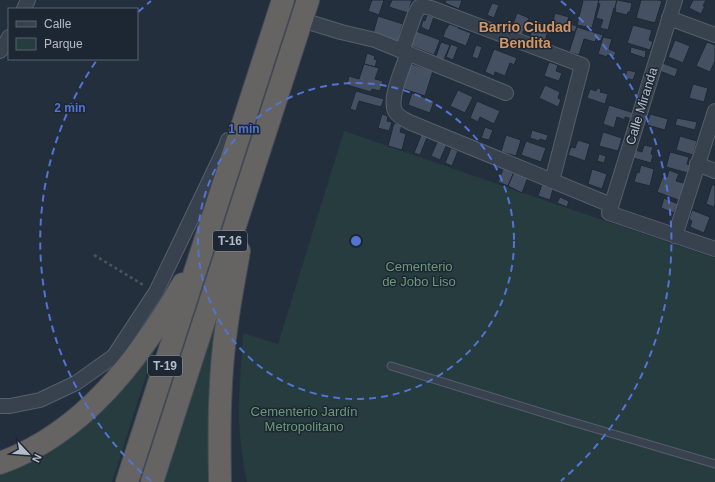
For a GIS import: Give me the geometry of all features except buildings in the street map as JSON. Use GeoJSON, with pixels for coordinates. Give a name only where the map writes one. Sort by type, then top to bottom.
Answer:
{"type":"FeatureCollection","features":[{"type":"Feature","properties":{"kind":"highway","name":"T-16"},"geometry":{"type":"LineString","coordinates":[[202,250],[283,0]]}},
{"type":"Feature","properties":{"kind":"highway","name":"T-16"},"geometry":{"type":"LineString","coordinates":[[152,482],[305,10]]}},
{"type":"Feature","properties":{"kind":"highway"},"geometry":{"type":"LineString","coordinates":[[220,482],[222,366],[226,323],[252,172]]}},
{"type":"Feature","properties":{"kind":"highway"},"geometry":{"type":"LineString","coordinates":[[0,463],[12,459],[61,431],[99,399],[122,373],[157,326],[202,250]]}},
{"type":"Feature","properties":{"kind":"highway","name":"T-19"},"geometry":{"type":"LineString","coordinates":[[127,482],[202,250]]}},
{"type":"Feature","properties":{"kind":"street"},"geometry":{"type":"LineString","coordinates":[[0,406],[10,406],[40,400],[76,383],[114,356],[156,292],[226,146],[263,34],[272,0]]}},
{"type":"Feature","properties":{"kind":"street","name":"Calle Miranda"},"geometry":{"type":"LineString","coordinates":[[610,209],[668,18],[675,0]]}},
{"type":"Feature","properties":{"kind":"street"},"geometry":{"type":"LineString","coordinates":[[552,181],[582,65],[431,8],[422,6],[419,7],[415,14],[393,100],[395,112],[401,118],[552,181],[610,209],[675,236],[715,249]]}},
{"type":"Feature","properties":{"kind":"street"},"geometry":{"type":"LineString","coordinates":[[305,10],[341,32],[375,40],[506,93]]}},
{"type":"Feature","properties":{"kind":"street"},"geometry":{"type":"LineString","coordinates":[[668,18],[715,35]]}},
{"type":"Feature","properties":{"kind":"street"},"geometry":{"type":"LineString","coordinates":[[0,51],[8,39]]}},
{"type":"Feature","properties":{"kind":"street"},"geometry":{"type":"LineString","coordinates":[[675,236],[715,111]]}},
{"type":"Feature","properties":{"kind":"street"},"geometry":{"type":"LineString","coordinates":[[698,164],[715,171]]}},
{"type":"Feature","properties":{"kind":"street"},"geometry":{"type":"LineString","coordinates":[[181,242],[202,250]]}},
{"type":"Feature","properties":{"kind":"lane"},"geometry":{"type":"LineString","coordinates":[[391,366],[715,464]]}},
{"type":"Feature","properties":{"kind":"path"},"geometry":{"type":"LineString","coordinates":[[94,255],[156,292]]}},
{"type":"Feature","properties":{"kind":"green space","name":"Cementerio de Jobo Liso"},"geometry":{"type":"Polygon","coordinates":[[[344,131],[715,258],[715,482],[247,482],[239,422],[239,393],[243,333],[278,344],[344,131]]]}},
{"type":"Feature","properties":{"kind":"green space"},"geometry":{"type":"Polygon","coordinates":[[[223,296],[214,482],[164,482],[223,296]]]}},
{"type":"Feature","properties":{"kind":"green space"},"geometry":{"type":"Polygon","coordinates":[[[158,338],[112,482],[0,482],[0,469],[158,338]]]}},
{"type":"Feature","properties":{"kind":"district","name":"Barrio Ciudad Bendita"},"geometry":{"type":"Point","coordinates":[525,36]}},
{"type":"Feature","properties":{"kind":"park label","name":"Cementerio Jardín Metropolitano"},"geometry":{"type":"Point","coordinates":[304,418]}}]}
